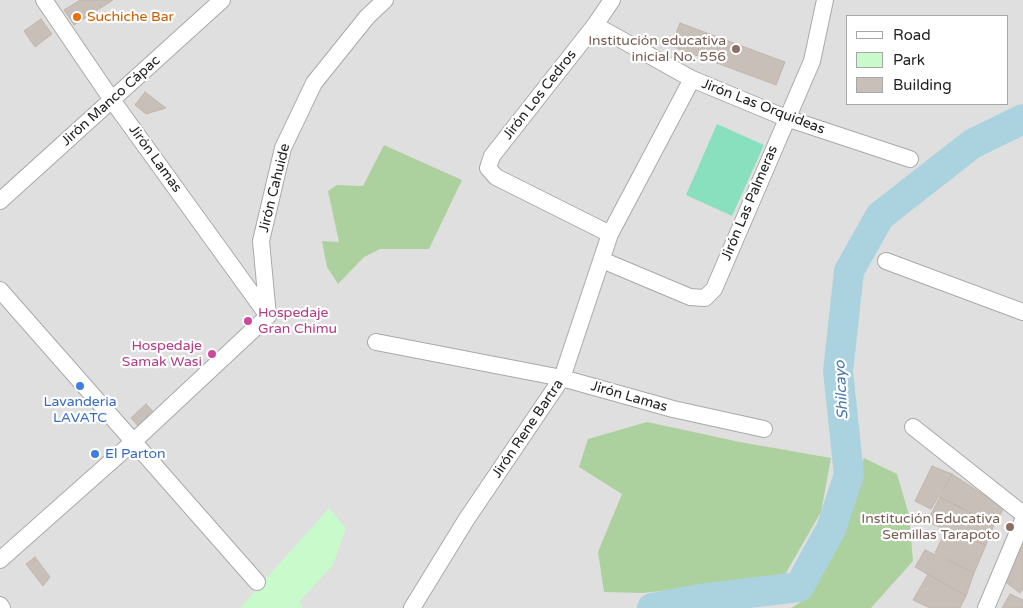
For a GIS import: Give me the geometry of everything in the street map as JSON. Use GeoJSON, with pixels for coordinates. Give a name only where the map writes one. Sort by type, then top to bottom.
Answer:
{"type":"FeatureCollection","features":[{"type":"Feature","properties":{"kind":"street","name":"Jirón Lamas"},"geometry":{"type":"LineString","coordinates":[[44,0],[112,100],[268,316]]}},
{"type":"Feature","properties":{"kind":"street","name":"Jirón Manco Cápac"},"geometry":{"type":"LineString","coordinates":[[0,201],[222,0]]}},
{"type":"Feature","properties":{"kind":"street","name":"Jirón Cahuide"},"geometry":{"type":"LineString","coordinates":[[268,316],[261,241],[282,148],[314,83],[367,17],[385,0]]}},
{"type":"Feature","properties":{"kind":"street","name":"Jirón Los Cedros"},"geometry":{"type":"LineString","coordinates":[[610,234],[496,177],[488,168],[492,156],[595,25],[612,0]]}},
{"type":"Feature","properties":{"kind":"street","name":"Jirón Las Palmeras"},"geometry":{"type":"LineString","coordinates":[[602,260],[690,297],[705,298],[714,289],[812,61],[825,0]]}},
{"type":"Feature","properties":{"kind":"street","name":"Jirón Las Orquideas"},"geometry":{"type":"LineString","coordinates":[[595,25],[692,79],[786,118],[910,159]]}},
{"type":"Feature","properties":{"kind":"street","name":"Jirón Rene Bartra"},"geometry":{"type":"LineString","coordinates":[[412,608],[466,520],[562,378],[610,234],[692,79]]}},
{"type":"Feature","properties":{"kind":"street"},"geometry":{"type":"LineString","coordinates":[[886,261],[1023,312]]}},
{"type":"Feature","properties":{"kind":"street"},"geometry":{"type":"LineString","coordinates":[[0,290],[257,582]]}},
{"type":"Feature","properties":{"kind":"street"},"geometry":{"type":"LineString","coordinates":[[0,560],[133,442],[268,316]]}},
{"type":"Feature","properties":{"kind":"street","name":"Jirón Lamas"},"geometry":{"type":"LineString","coordinates":[[376,342],[562,378],[672,410],[764,429]]}},
{"type":"Feature","properties":{"kind":"street"},"geometry":{"type":"LineString","coordinates":[[913,427],[1023,514]]}},
{"type":"Feature","properties":{"kind":"street"},"geometry":{"type":"LineString","coordinates":[[986,608],[1023,520]]}},
{"type":"Feature","properties":{"kind":"shaded area"},"geometry":{"type":"Polygon","coordinates":[[[0,0],[1023,0],[1023,608],[0,608],[0,0]]]}},
{"type":"Feature","properties":{"kind":"green space"},"geometry":{"type":"Polygon","coordinates":[[[717,124],[764,145],[732,216],[686,195],[717,124]]]}},
{"type":"Feature","properties":{"kind":"green space"},"geometry":{"type":"Polygon","coordinates":[[[384,145],[462,180],[429,249],[380,249],[364,257],[338,284],[327,267],[322,241],[339,242],[328,191],[337,185],[363,186],[384,145]]]}},
{"type":"Feature","properties":{"kind":"green space"},"geometry":{"type":"Polygon","coordinates":[[[647,422],[740,442],[831,458],[821,512],[783,578],[642,593],[604,592],[598,552],[622,494],[579,467],[588,439],[647,422]]]}},
{"type":"Feature","properties":{"kind":"green space"},"geometry":{"type":"Polygon","coordinates":[[[864,458],[897,474],[909,515],[913,561],[871,608],[791,608],[803,601],[864,458]]]}},
{"type":"Feature","properties":{"kind":"green space"},"geometry":{"type":"Polygon","coordinates":[[[329,508],[346,528],[333,565],[299,602],[303,608],[240,608],[329,508]]]}},
{"type":"Feature","properties":{"kind":"building","name":"Suchiche Bar"},"geometry":{"type":"Polygon","coordinates":[[[80,0],[113,0],[74,25],[64,10],[80,0]]]}},
{"type":"Feature","properties":{"kind":"building"},"geometry":{"type":"Polygon","coordinates":[[[41,19],[52,34],[35,47],[24,31],[41,19]]]}},
{"type":"Feature","properties":{"kind":"building"},"geometry":{"type":"Polygon","coordinates":[[[680,23],[785,62],[776,85],[671,46],[680,23]]]}},
{"type":"Feature","properties":{"kind":"building"},"geometry":{"type":"Polygon","coordinates":[[[145,92],[166,108],[146,114],[135,105],[145,92]]]}},
{"type":"Feature","properties":{"kind":"building"},"geometry":{"type":"Polygon","coordinates":[[[146,404],[159,418],[143,431],[131,418],[146,404]]]}},
{"type":"Feature","properties":{"kind":"building"},"geometry":{"type":"Polygon","coordinates":[[[932,466],[952,474],[931,509],[915,501],[932,466]]]}},
{"type":"Feature","properties":{"kind":"building"},"geometry":{"type":"Polygon","coordinates":[[[952,474],[1004,508],[994,525],[940,497],[952,474]]]}},
{"type":"Feature","properties":{"kind":"building"},"geometry":{"type":"Polygon","coordinates":[[[940,497],[994,525],[986,545],[927,522],[940,497]]]}},
{"type":"Feature","properties":{"kind":"building"},"geometry":{"type":"Polygon","coordinates":[[[946,530],[986,545],[974,573],[935,553],[946,530]]]}},
{"type":"Feature","properties":{"kind":"building"},"geometry":{"type":"Polygon","coordinates":[[[1023,540],[1023,589],[1020,593],[1003,580],[1023,540]]]}},
{"type":"Feature","properties":{"kind":"building"},"geometry":{"type":"Polygon","coordinates":[[[925,550],[974,573],[966,596],[915,567],[925,550]]]}},
{"type":"Feature","properties":{"kind":"building"},"geometry":{"type":"Polygon","coordinates":[[[35,557],[50,577],[43,586],[26,564],[35,557]]]}},
{"type":"Feature","properties":{"kind":"building"},"geometry":{"type":"Polygon","coordinates":[[[928,574],[966,596],[960,608],[930,608],[913,600],[928,574]]]}},
{"type":"Feature","properties":{"kind":"building"},"geometry":{"type":"Polygon","coordinates":[[[1010,594],[1023,600],[1023,608],[1002,608],[1010,594]]]}},
{"type":"Feature","properties":{"kind":"waterway","name":"Shilcayo"},"geometry":{"type":"LineString","coordinates":[[652,608],[700,599],[799,587],[831,529],[849,475],[838,371],[849,271],[880,216],[972,144],[1023,119]]}},
{"type":"Feature","properties":{"kind":"place","name":"Suchiche Bar"},"geometry":{"type":"Point","coordinates":[77,17]}},
{"type":"Feature","properties":{"kind":"place","name":"Institución educativa inicial No. 556"},"geometry":{"type":"Point","coordinates":[736,49]}},
{"type":"Feature","properties":{"kind":"place","name":"Hospedaje Gran Chimu"},"geometry":{"type":"Point","coordinates":[248,321]}},
{"type":"Feature","properties":{"kind":"place","name":"Hospedaje Samak Wasi"},"geometry":{"type":"Point","coordinates":[212,354]}},
{"type":"Feature","properties":{"kind":"place","name":"Lavanderia LAVATC"},"geometry":{"type":"Point","coordinates":[80,386]}},
{"type":"Feature","properties":{"kind":"place","name":"El Parton"},"geometry":{"type":"Point","coordinates":[95,454]}},
{"type":"Feature","properties":{"kind":"place","name":"Institución Educativa Semillas Tarapoto"},"geometry":{"type":"Point","coordinates":[1010,527]}}]}
